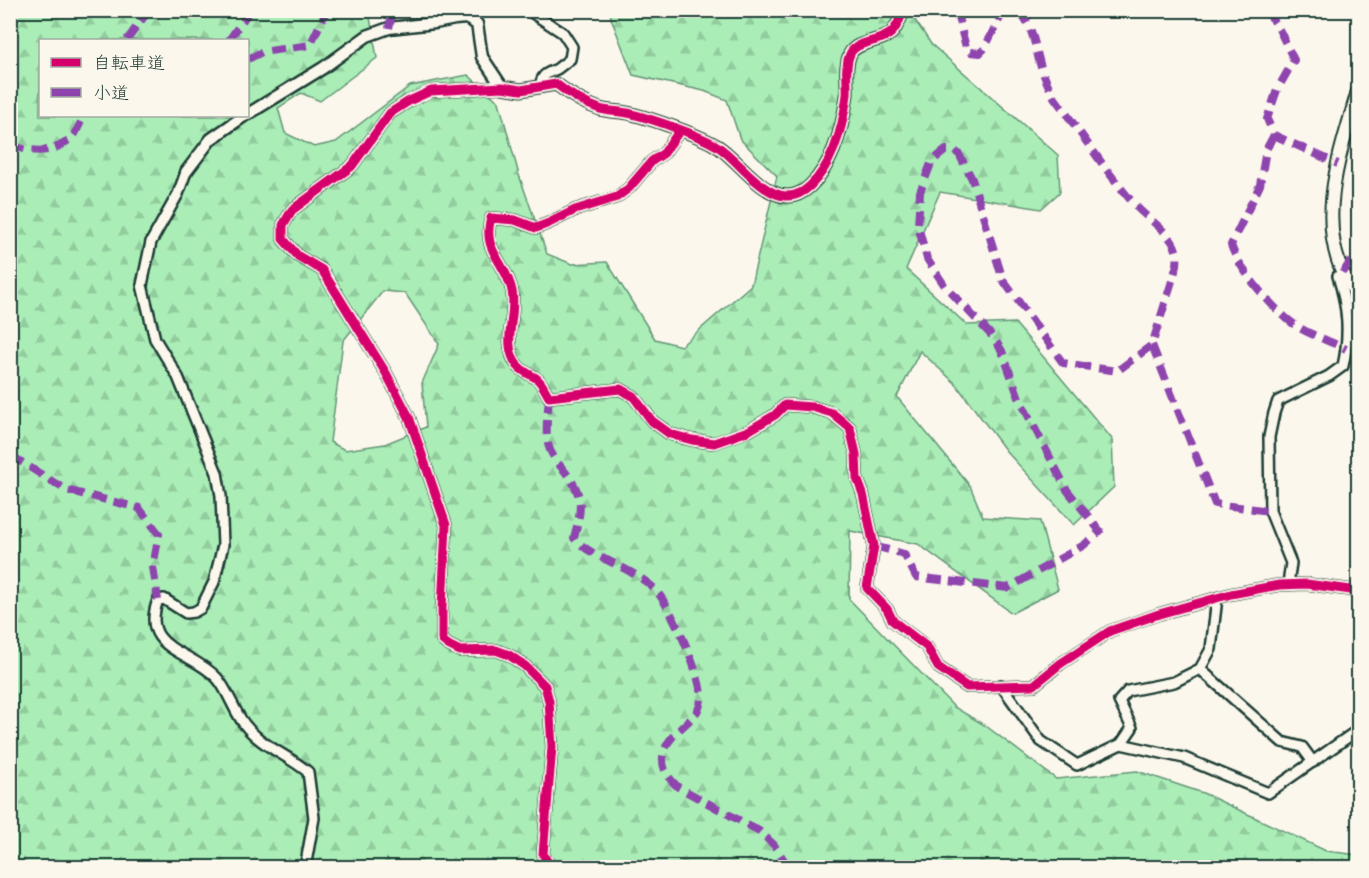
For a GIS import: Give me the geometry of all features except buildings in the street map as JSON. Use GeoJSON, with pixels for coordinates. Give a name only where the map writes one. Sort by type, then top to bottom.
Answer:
{"type":"FeatureCollection","features":[{"type":"Feature","properties":{"kind":"main road"},"geometry":{"type":"LineString","coordinates":[[1359,91],[1339,159],[1332,201],[1333,240],[1343,273],[1359,296]]}},
{"type":"Feature","properties":{"kind":"street"},"geometry":{"type":"LineString","coordinates":[[528,10],[563,33],[572,47],[570,59],[557,69],[547,72],[542,78],[540,87]]}},
{"type":"Feature","properties":{"kind":"street"},"geometry":{"type":"LineString","coordinates":[[551,867],[543,854],[552,747],[549,700],[545,686],[525,666],[509,655],[496,650],[460,651],[442,640],[446,525],[409,417],[386,373],[322,270],[298,256],[283,239],[283,225],[292,210],[352,166],[390,113],[431,91],[502,87],[521,90],[556,84],[568,93],[601,109],[631,113],[717,146],[769,192],[786,196],[801,194],[825,168],[838,138],[847,95],[847,64],[850,52],[858,46],[892,32],[903,10]]}},
{"type":"Feature","properties":{"kind":"street"},"geometry":{"type":"LineString","coordinates":[[249,113],[323,68],[367,36],[389,28],[455,19],[466,18],[477,24],[482,57],[502,87]]}},
{"type":"Feature","properties":{"kind":"street"},"geometry":{"type":"LineString","coordinates":[[243,117],[211,140],[186,172],[178,194],[151,242],[142,285],[155,339],[178,377],[217,473],[221,496],[223,545],[214,582],[201,608],[186,613],[164,599],[158,600],[153,618],[154,630],[165,643],[218,678],[245,725],[255,735],[308,772],[314,818],[305,867]]}},
{"type":"Feature","properties":{"kind":"street"},"geometry":{"type":"LineString","coordinates":[[680,130],[664,153],[652,161],[628,189],[617,196],[575,210],[536,228],[515,220],[491,218],[488,238],[490,247],[511,285],[513,295],[511,352],[517,365],[538,379],[549,397],[620,389],[633,396],[652,421],[670,434],[692,440],[714,443],[748,431],[774,415],[785,405],[812,407],[832,413],[850,428],[856,454],[857,478],[874,546],[867,588],[887,609],[893,621],[927,647],[938,667],[967,687],[1034,685],[1060,664],[1110,631],[1159,614],[1217,598],[1288,584],[1335,586],[1351,590],[1359,596]]}},
{"type":"Feature","properties":{"kind":"street"},"geometry":{"type":"LineString","coordinates":[[1288,584],[1291,563],[1270,512],[1269,437],[1278,401],[1329,376],[1343,366],[1348,324],[1345,297],[1338,276],[1343,273]]}},
{"type":"Feature","properties":{"kind":"street"},"geometry":{"type":"LineString","coordinates":[[1000,685],[1041,741],[1077,765],[1121,744],[1132,728],[1119,700],[1128,691],[1174,682],[1200,669],[1211,649],[1217,598]]}},
{"type":"Feature","properties":{"kind":"street"},"geometry":{"type":"LineString","coordinates":[[1200,669],[1282,742],[1302,747],[1313,762]]}},
{"type":"Feature","properties":{"kind":"street"},"geometry":{"type":"LineString","coordinates":[[1121,744],[1184,758],[1268,793],[1359,730]]}},
{"type":"Feature","properties":{"kind":"green space"},"geometry":{"type":"Polygon","coordinates":[[[10,11],[369,11],[377,58],[320,101],[301,93],[278,108],[285,133],[314,147],[336,142],[410,86],[468,75],[499,102],[519,175],[547,254],[572,264],[607,262],[655,339],[681,346],[751,285],[777,176],[740,139],[727,100],[704,91],[633,75],[610,11],[909,11],[931,44],[1058,155],[1060,192],[1041,209],[940,192],[906,269],[967,325],[1015,323],[1112,439],[1114,487],[1074,525],[1006,451],[955,383],[920,351],[897,397],[970,486],[983,517],[1040,521],[1058,589],[1012,613],[918,544],[850,531],[849,599],[954,707],[986,726],[1056,779],[1137,771],[1203,793],[1326,851],[1358,855],[1358,867],[11,867],[10,11]],[[383,291],[343,341],[330,442],[345,450],[385,444],[426,427],[422,383],[439,344],[405,293],[383,291]]]}},
{"type":"Feature","properties":{"kind":"marked path"},"geometry":{"type":"LineString","coordinates":[[128,39],[149,10]]}},
{"type":"Feature","properties":{"kind":"marked path"},"geometry":{"type":"LineString","coordinates":[[230,39],[250,10]]}},
{"type":"Feature","properties":{"kind":"marked path"},"geometry":{"type":"LineString","coordinates":[[249,58],[262,52],[310,45],[327,10]]}},
{"type":"Feature","properties":{"kind":"marked path"},"geometry":{"type":"LineString","coordinates":[[389,28],[393,10]]}},
{"type":"Feature","properties":{"kind":"marked path"},"geometry":{"type":"LineString","coordinates":[[874,546],[904,554],[916,577],[1008,588],[1084,545],[1100,531],[1067,490],[1019,398],[1002,351],[993,337],[945,286],[927,259],[918,226],[920,192],[932,161],[946,150],[953,150],[959,154],[972,179],[1003,280],[1063,363],[1117,371],[1152,345],[1177,265],[1176,251],[1169,237],[1123,191],[1054,97],[1042,71],[1030,29],[1024,18],[1014,13],[1002,14],[984,49],[980,53],[971,52],[966,47],[956,10]]}},
{"type":"Feature","properties":{"kind":"marked path"},"geometry":{"type":"LineString","coordinates":[[1024,18],[1038,10]]}},
{"type":"Feature","properties":{"kind":"marked path"},"geometry":{"type":"LineString","coordinates":[[1266,10],[1277,25],[1294,60],[1277,90],[1267,119],[1274,135],[1338,164]]}},
{"type":"Feature","properties":{"kind":"marked path"},"geometry":{"type":"LineString","coordinates":[[10,145],[34,150],[55,148],[72,137],[83,117]]}},
{"type":"Feature","properties":{"kind":"marked path"},"geometry":{"type":"LineString","coordinates":[[1274,135],[1266,150],[1260,185],[1231,245],[1241,265],[1267,300],[1295,325],[1346,349]]}},
{"type":"Feature","properties":{"kind":"marked path"},"geometry":{"type":"LineString","coordinates":[[1343,273],[1358,249]]}},
{"type":"Feature","properties":{"kind":"marked path"},"geometry":{"type":"LineString","coordinates":[[1152,345],[1215,504],[1270,511]]}},
{"type":"Feature","properties":{"kind":"marked path"},"geometry":{"type":"LineString","coordinates":[[549,397],[547,426],[549,447],[575,486],[580,502],[574,538],[588,550],[629,571],[656,590],[677,627],[696,672],[701,702],[694,716],[666,746],[663,760],[667,774],[678,787],[759,831],[774,845],[789,868]]}},
{"type":"Feature","properties":{"kind":"marked path"},"geometry":{"type":"LineString","coordinates":[[10,455],[66,490],[139,508],[159,534],[153,567],[158,600]]}},
{"type":"Feature","properties":{"kind":"cycle path"},"geometry":{"type":"LineString","coordinates":[[551,868],[543,854],[552,747],[549,701],[545,686],[525,666],[509,655],[496,650],[460,651],[442,640],[446,525],[409,417],[386,373],[322,270],[298,256],[283,239],[283,225],[292,210],[352,166],[390,113],[431,91],[502,87],[521,90],[556,84],[594,107],[641,116],[709,142],[717,146],[772,192],[784,196],[797,194],[810,186],[818,177],[836,144],[847,95],[847,64],[850,54],[858,46],[889,35],[896,27],[903,10]]}},
{"type":"Feature","properties":{"kind":"cycle path"},"geometry":{"type":"LineString","coordinates":[[680,130],[664,153],[652,161],[629,188],[617,197],[575,210],[536,228],[515,220],[491,218],[489,239],[512,291],[513,310],[510,338],[512,356],[523,371],[542,384],[549,397],[620,389],[633,396],[652,421],[670,434],[692,440],[714,443],[748,431],[775,415],[785,405],[812,407],[832,413],[850,428],[856,454],[857,478],[863,494],[874,546],[867,588],[887,609],[893,621],[927,647],[938,667],[967,687],[1034,685],[1060,664],[1110,631],[1159,614],[1231,594],[1279,585],[1307,584],[1351,590],[1358,596]]}}]}
